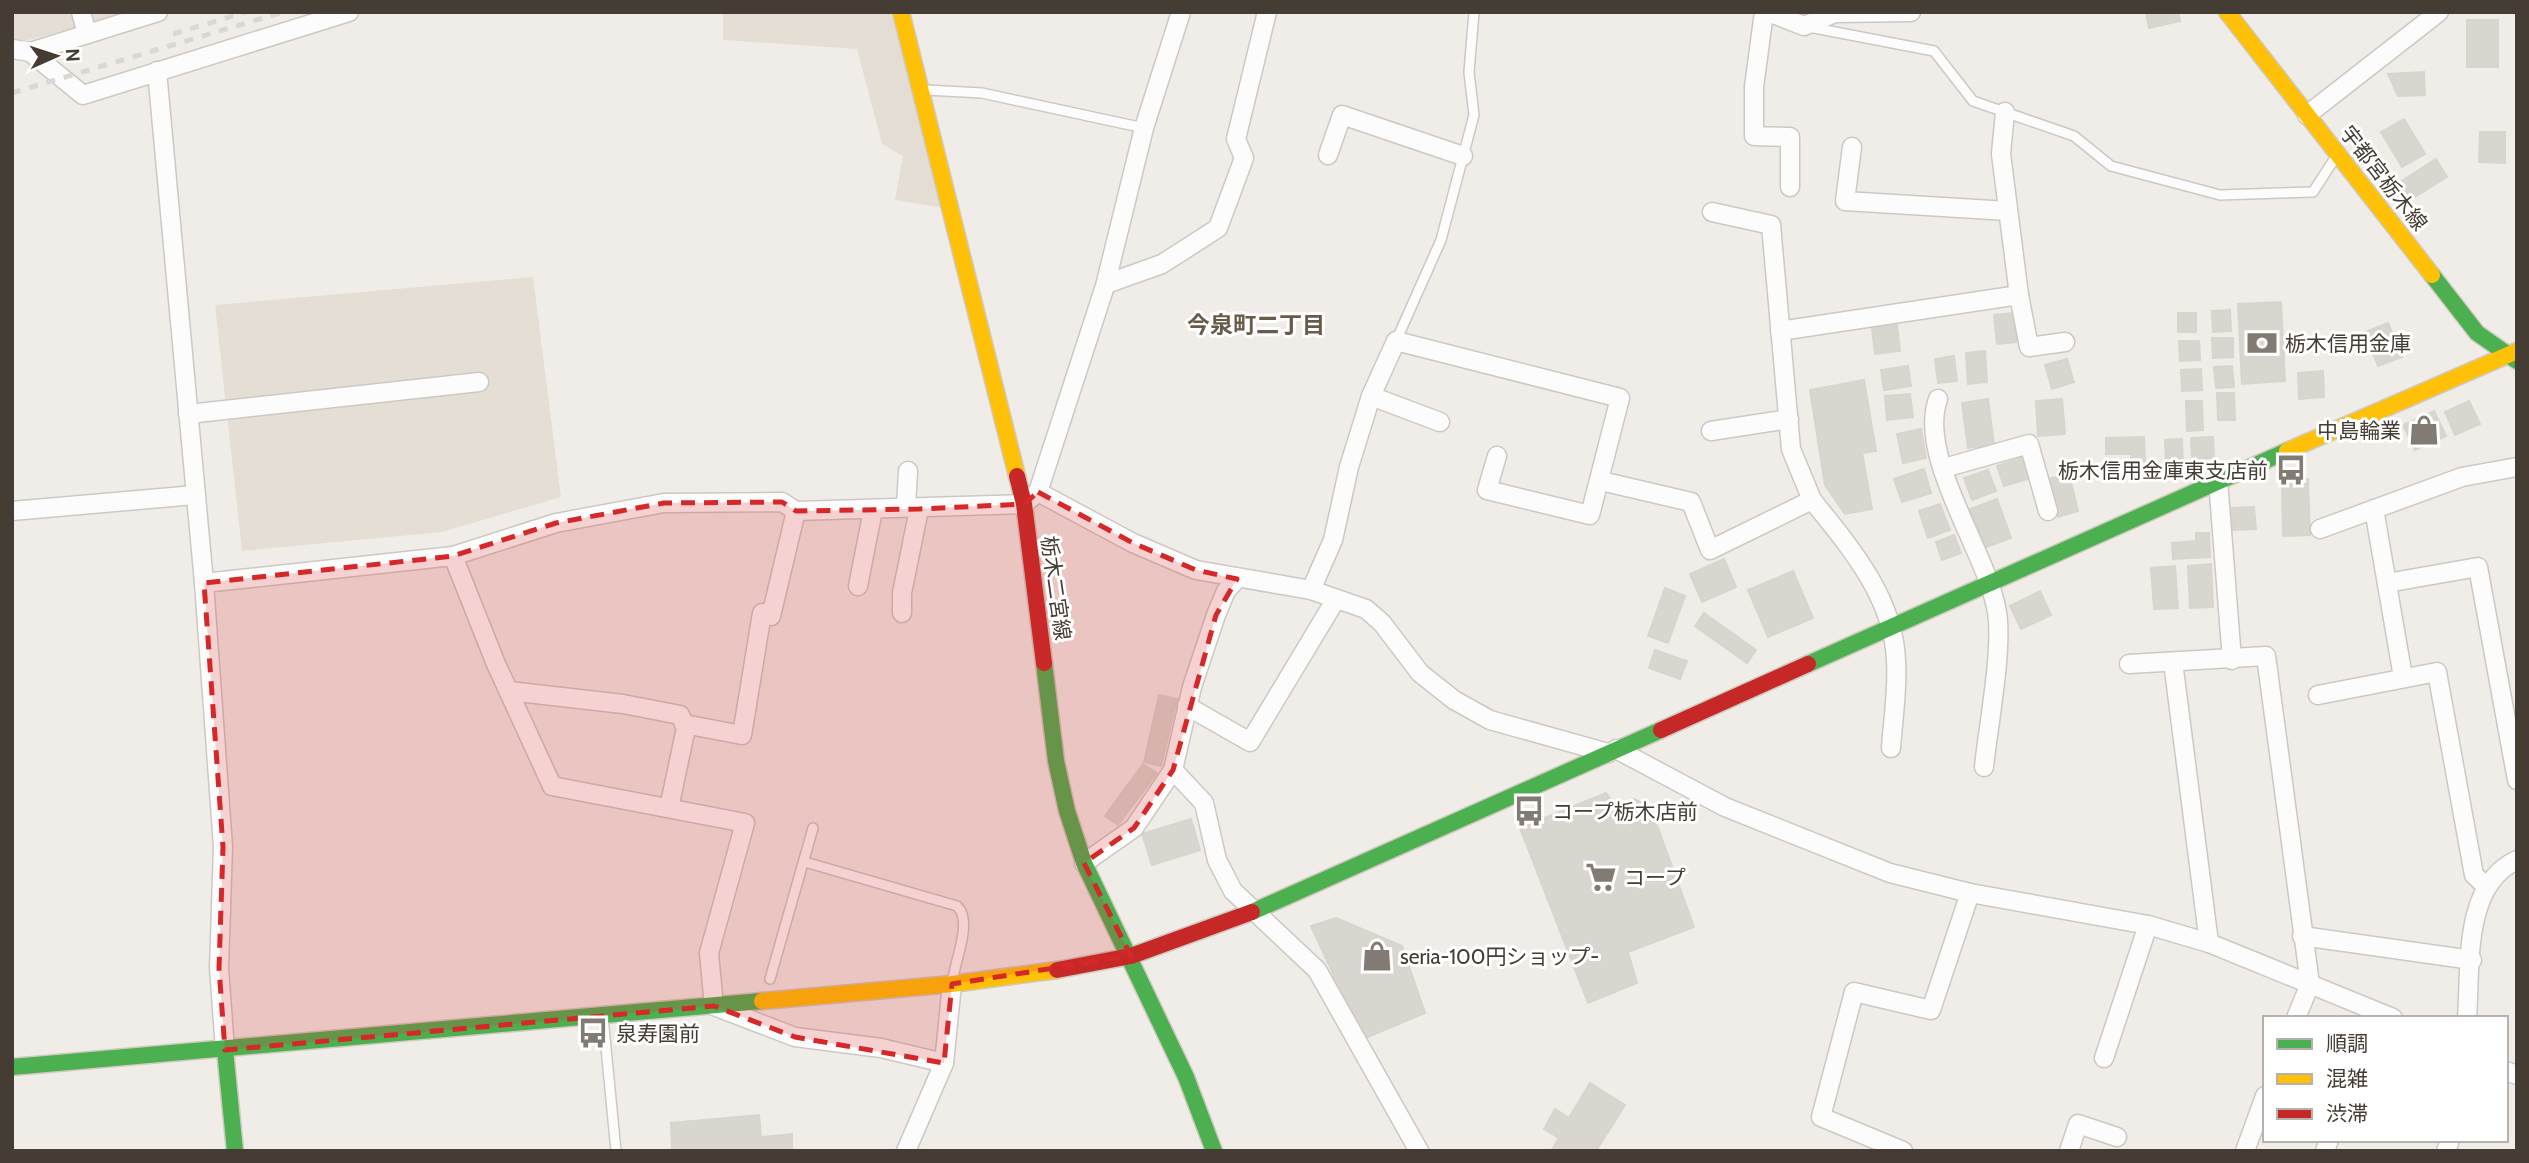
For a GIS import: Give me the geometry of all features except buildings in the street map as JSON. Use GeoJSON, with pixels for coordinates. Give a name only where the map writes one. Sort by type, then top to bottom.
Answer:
{"type":"FeatureCollection","features":[{"type":"Feature","properties":{"kind":"street"},"geometry":{"type":"LineString","coordinates":[[81,12],[88,34]]}},
{"type":"Feature","properties":{"kind":"street"},"geometry":{"type":"LineString","coordinates":[[21,50],[88,34],[158,12]]}},
{"type":"Feature","properties":{"kind":"street"},"geometry":{"type":"LineString","coordinates":[[21,50],[83,95],[349,12]]}},
{"type":"Feature","properties":{"kind":"street","name":"栃木二宮線"},"geometry":{"type":"LineString","coordinates":[[901,12],[1024,504],[1056,761],[1067,811],[1084,863],[1131,956],[1186,1077],[1214,1151]]}},
{"type":"Feature","properties":{"kind":"street"},"geometry":{"type":"LineString","coordinates":[[204,583],[453,556],[556,523],[664,503],[782,502],[796,511],[1024,504],[1038,492],[1106,284],[1144,128],[1181,12]]}},
{"type":"Feature","properties":{"kind":"street"},"geometry":{"type":"LineString","coordinates":[[1106,284],[1162,264],[1218,228],[1244,158],[1236,139],[1267,12]]}},
{"type":"Feature","properties":{"kind":"street"},"geometry":{"type":"LineString","coordinates":[[1790,187],[1790,137],[1754,136],[1754,87],[1766,12],[1804,26],[1835,13],[1910,12]]}},
{"type":"Feature","properties":{"kind":"street","name":"宇都宮栃木線"},"geometry":{"type":"LineString","coordinates":[[2227,12],[2477,333],[2513,355]]}},
{"type":"Feature","properties":{"kind":"street"},"geometry":{"type":"LineString","coordinates":[[2307,115],[2439,12]]}},
{"type":"Feature","properties":{"kind":"street"},"geometry":{"type":"LineString","coordinates":[[157,71],[204,583],[223,847],[219,968],[235,1151]]}},
{"type":"Feature","properties":{"kind":"street"},"geometry":{"type":"LineString","coordinates":[[2005,112],[2001,154],[2019,295],[2029,348],[2065,342]]}},
{"type":"Feature","properties":{"kind":"street"},"geometry":{"type":"LineString","coordinates":[[1328,155],[1342,115],[1463,156]]}},
{"type":"Feature","properties":{"kind":"street"},"geometry":{"type":"LineString","coordinates":[[1852,147],[1845,201],[2008,211]]}},
{"type":"Feature","properties":{"kind":"street"},"geometry":{"type":"LineString","coordinates":[[1712,212],[1771,225],[1791,449],[1812,500],[1863,563],[1891,628],[1896,661],[1891,748]]}},
{"type":"Feature","properties":{"kind":"street"},"geometry":{"type":"LineString","coordinates":[[1780,331],[2019,295]]}},
{"type":"Feature","properties":{"kind":"street"},"geometry":{"type":"LineString","coordinates":[[1311,590],[1333,540],[1349,467],[1371,396],[1396,341],[1620,398],[1590,516],[1487,490],[1497,456]]}},
{"type":"Feature","properties":{"kind":"street"},"geometry":{"type":"LineString","coordinates":[[12,1067],[952,984],[1055,971],[1131,956],[1253,912],[2218,480],[2513,355]]}},
{"type":"Feature","properties":{"kind":"street"},"geometry":{"type":"LineString","coordinates":[[188,414],[479,382]]}},
{"type":"Feature","properties":{"kind":"street"},"geometry":{"type":"LineString","coordinates":[[1371,396],[1440,422]]}},
{"type":"Feature","properties":{"kind":"street"},"geometry":{"type":"LineString","coordinates":[[1938,399],[1932,416],[1948,487],[1991,583],[1998,615],[1984,767]]}},
{"type":"Feature","properties":{"kind":"street"},"geometry":{"type":"LineString","coordinates":[[1711,431],[1789,419]]}},
{"type":"Feature","properties":{"kind":"street"},"geometry":{"type":"LineString","coordinates":[[1944,468],[2029,444],[2049,511]]}},
{"type":"Feature","properties":{"kind":"street"},"geometry":{"type":"LineString","coordinates":[[2320,529],[2462,477],[2517,467]]}},
{"type":"Feature","properties":{"kind":"street"},"geometry":{"type":"LineString","coordinates":[[902,613],[913,508],[908,471]]}},
{"type":"Feature","properties":{"kind":"street"},"geometry":{"type":"LineString","coordinates":[[2218,480],[2232,660]]}},
{"type":"Feature","properties":{"kind":"street"},"geometry":{"type":"LineString","coordinates":[[1601,481],[1691,502],[1710,550],[1812,500]]}},
{"type":"Feature","properties":{"kind":"street"},"geometry":{"type":"LineString","coordinates":[[1038,492],[1133,543],[1196,570],[1237,579],[1268,580],[1311,590],[1366,609],[1420,673],[1454,700],[1490,720],[1537,736],[1612,751],[1725,807],[1890,873],[1970,893],[2148,925],[2209,943],[2385,1016]]}},
{"type":"Feature","properties":{"kind":"street"},"geometry":{"type":"LineString","coordinates":[[12,511],[195,495]]}},
{"type":"Feature","properties":{"kind":"street"},"geometry":{"type":"LineString","coordinates":[[2374,509],[2403,677]]}},
{"type":"Feature","properties":{"kind":"street"},"geometry":{"type":"LineString","coordinates":[[858,586],[873,510]]}},
{"type":"Feature","properties":{"kind":"street"},"geometry":{"type":"LineString","coordinates":[[684,724],[742,735],[762,613],[771,616],[796,511]]}},
{"type":"Feature","properties":{"kind":"street"},"geometry":{"type":"LineString","coordinates":[[453,556],[552,786],[745,822],[709,953],[714,1006]]}},
{"type":"Feature","properties":{"kind":"street"},"geometry":{"type":"LineString","coordinates":[[2387,583],[2478,567],[2517,780]]}},
{"type":"Feature","properties":{"kind":"street"},"geometry":{"type":"LineString","coordinates":[[1084,863],[1134,828],[1173,770],[1187,706],[1216,615],[1226,591],[1237,579]]}},
{"type":"Feature","properties":{"kind":"street"},"geometry":{"type":"LineString","coordinates":[[1187,706],[1250,742],[1336,599]]}},
{"type":"Feature","properties":{"kind":"street"},"geometry":{"type":"LineString","coordinates":[[2129,664],[2266,656],[2310,984],[2297,1016]]}},
{"type":"Feature","properties":{"kind":"street"},"geometry":{"type":"LineString","coordinates":[[2173,662],[2209,943]]}},
{"type":"Feature","properties":{"kind":"street"},"geometry":{"type":"LineString","coordinates":[[2318,695],[2437,672],[2474,875],[2487,887]]}},
{"type":"Feature","properties":{"kind":"street"},"geometry":{"type":"LineString","coordinates":[[509,691],[634,706],[680,715],[686,728],[669,808]]}},
{"type":"Feature","properties":{"kind":"street"},"geometry":{"type":"LineString","coordinates":[[1173,770],[1204,803],[1222,873],[1233,891],[1317,970],[1419,1151]]}},
{"type":"Feature","properties":{"kind":"street"},"geometry":{"type":"LineString","coordinates":[[2468,1016],[2477,910],[2487,887],[2504,866],[2517,860]]}},
{"type":"Feature","properties":{"kind":"street"},"geometry":{"type":"LineString","coordinates":[[1903,1151],[1821,1117],[1854,992],[1931,1010],[1970,893]]}},
{"type":"Feature","properties":{"kind":"street"},"geometry":{"type":"LineString","coordinates":[[2104,1058],[2148,925]]}},
{"type":"Feature","properties":{"kind":"street"},"geometry":{"type":"LineString","coordinates":[[2302,936],[2472,960]]}},
{"type":"Feature","properties":{"kind":"street"},"geometry":{"type":"LineString","coordinates":[[906,1151],[944,1063],[952,984]]}},
{"type":"Feature","properties":{"kind":"street"},"geometry":{"type":"LineString","coordinates":[[714,1006],[795,1037],[881,1048],[944,1063]]}},
{"type":"Feature","properties":{"kind":"street"},"geometry":{"type":"LineString","coordinates":[[2245,1151],[2263,1102]]}},
{"type":"Feature","properties":{"kind":"street"},"geometry":{"type":"LineString","coordinates":[[2068,1151],[2078,1124],[2117,1138]]}},
{"type":"Feature","properties":{"kind":"lane"},"geometry":{"type":"LineString","coordinates":[[1396,341],[1441,240],[1474,115],[1469,72],[1474,12]]}},
{"type":"Feature","properties":{"kind":"lane"},"geometry":{"type":"LineString","coordinates":[[1804,26],[1934,51],[1973,101],[2074,136],[2111,166],[2220,195],[2313,192],[2337,153]]}},
{"type":"Feature","properties":{"kind":"lane"},"geometry":{"type":"LineString","coordinates":[[921,90],[982,93],[1144,128]]}},
{"type":"Feature","properties":{"kind":"lane"},"geometry":{"type":"LineString","coordinates":[[771,979],[813,828]]}},
{"type":"Feature","properties":{"kind":"lane"},"geometry":{"type":"LineString","coordinates":[[805,862],[957,906],[963,912],[965,923],[952,984]]}},
{"type":"Feature","properties":{"kind":"lane"},"geometry":{"type":"LineString","coordinates":[[603,1016],[616,1151]]}},
{"type":"Feature","properties":{"kind":"highlighted area"},"geometry":{"type":"Polygon","coordinates":[[[1038,492],[1133,543],[1196,570],[1237,579],[1216,615],[1173,770],[1134,828],[1084,863],[1131,956],[952,984],[944,1063],[795,1037],[714,1006],[225,1050],[219,968],[223,847],[204,583],[453,556],[556,523],[664,503],[782,502],[796,511],[919,509],[1024,504],[1038,492]]]}},
{"type":"Feature","properties":{"kind":"shaded area"},"geometry":{"type":"Polygon","coordinates":[[[12,12],[137,12],[24,41],[12,39],[12,12]]]}},
{"type":"Feature","properties":{"kind":"shaded area"},"geometry":{"type":"Polygon","coordinates":[[[723,12],[898,12],[943,208],[895,200],[903,156],[882,144],[857,49],[723,40],[723,12]]]}},
{"type":"Feature","properties":{"kind":"shaded area"},"geometry":{"type":"Polygon","coordinates":[[[533,277],[561,497],[442,532],[242,551],[215,305],[533,277]]]}},
{"type":"Feature","properties":{"kind":"railway"},"geometry":{"type":"LineString","coordinates":[[173,34],[246,12]]}},
{"type":"Feature","properties":{"kind":"railway"},"geometry":{"type":"LineString","coordinates":[[12,93],[283,12]]}},
{"type":"Feature","properties":{"kind":"traffic: fast"},"geometry":{"type":"LineString","coordinates":[[2432,275],[2477,333],[2517,361]]}},
{"type":"Feature","properties":{"kind":"traffic: fast"},"geometry":{"type":"LineString","coordinates":[[1808,664],[2287,451]]}},
{"type":"Feature","properties":{"kind":"traffic: fast"},"geometry":{"type":"LineString","coordinates":[[1044,663],[1056,761],[1067,811],[1084,863],[1186,1077],[1214,1151]]}},
{"type":"Feature","properties":{"kind":"traffic: fast"},"geometry":{"type":"LineString","coordinates":[[1252,912],[1661,730]]}},
{"type":"Feature","properties":{"kind":"traffic: fast"},"geometry":{"type":"LineString","coordinates":[[12,1067],[762,1001]]}},
{"type":"Feature","properties":{"kind":"traffic: fast"},"geometry":{"type":"LineString","coordinates":[[225,1050],[235,1151]]}},
{"type":"Feature","properties":{"kind":"traffic: slow"},"geometry":{"type":"LineString","coordinates":[[901,12],[1017,476]]}},
{"type":"Feature","properties":{"kind":"traffic: slow"},"geometry":{"type":"LineString","coordinates":[[2227,12],[2432,275]]}},
{"type":"Feature","properties":{"kind":"traffic: slow"},"geometry":{"type":"LineString","coordinates":[[2287,451],[2517,351]]}},
{"type":"Feature","properties":{"kind":"traffic: slow"},"geometry":{"type":"LineString","coordinates":[[762,1001],[952,984],[1057,970]]}},
{"type":"Feature","properties":{"kind":"traffic: jam"},"geometry":{"type":"LineString","coordinates":[[1017,476],[1024,504],[1044,663]]}},
{"type":"Feature","properties":{"kind":"traffic: jam"},"geometry":{"type":"LineString","coordinates":[[1661,730],[1808,664]]}},
{"type":"Feature","properties":{"kind":"traffic: jam"},"geometry":{"type":"LineString","coordinates":[[1057,970],[1131,956],[1252,912]]}},
{"type":"Feature","properties":{"kind":"place","name":"栃木信用金庫"},"geometry":{"type":"Point","coordinates":[2262,343]}},
{"type":"Feature","properties":{"kind":"place","name":"中島輪業"},"geometry":{"type":"Point","coordinates":[2424,430]}},
{"type":"Feature","properties":{"kind":"place","name":"栃木信用金庫東支店前"},"geometry":{"type":"Point","coordinates":[2291,470]}},
{"type":"Feature","properties":{"kind":"place","name":"コープ栃木店前"},"geometry":{"type":"Point","coordinates":[1529,811]}},
{"type":"Feature","properties":{"kind":"place","name":"コープ"},"geometry":{"type":"Point","coordinates":[1601,877]}},
{"type":"Feature","properties":{"kind":"place","name":"seria-100円ショップ-"},"geometry":{"type":"Point","coordinates":[1377,956]}},
{"type":"Feature","properties":{"kind":"place","name":"泉寿園前"},"geometry":{"type":"Point","coordinates":[593,1033]}},
{"type":"Feature","properties":{"kind":"district","name":"今泉町二丁目"},"geometry":{"type":"Point","coordinates":[1256,325]}}]}
